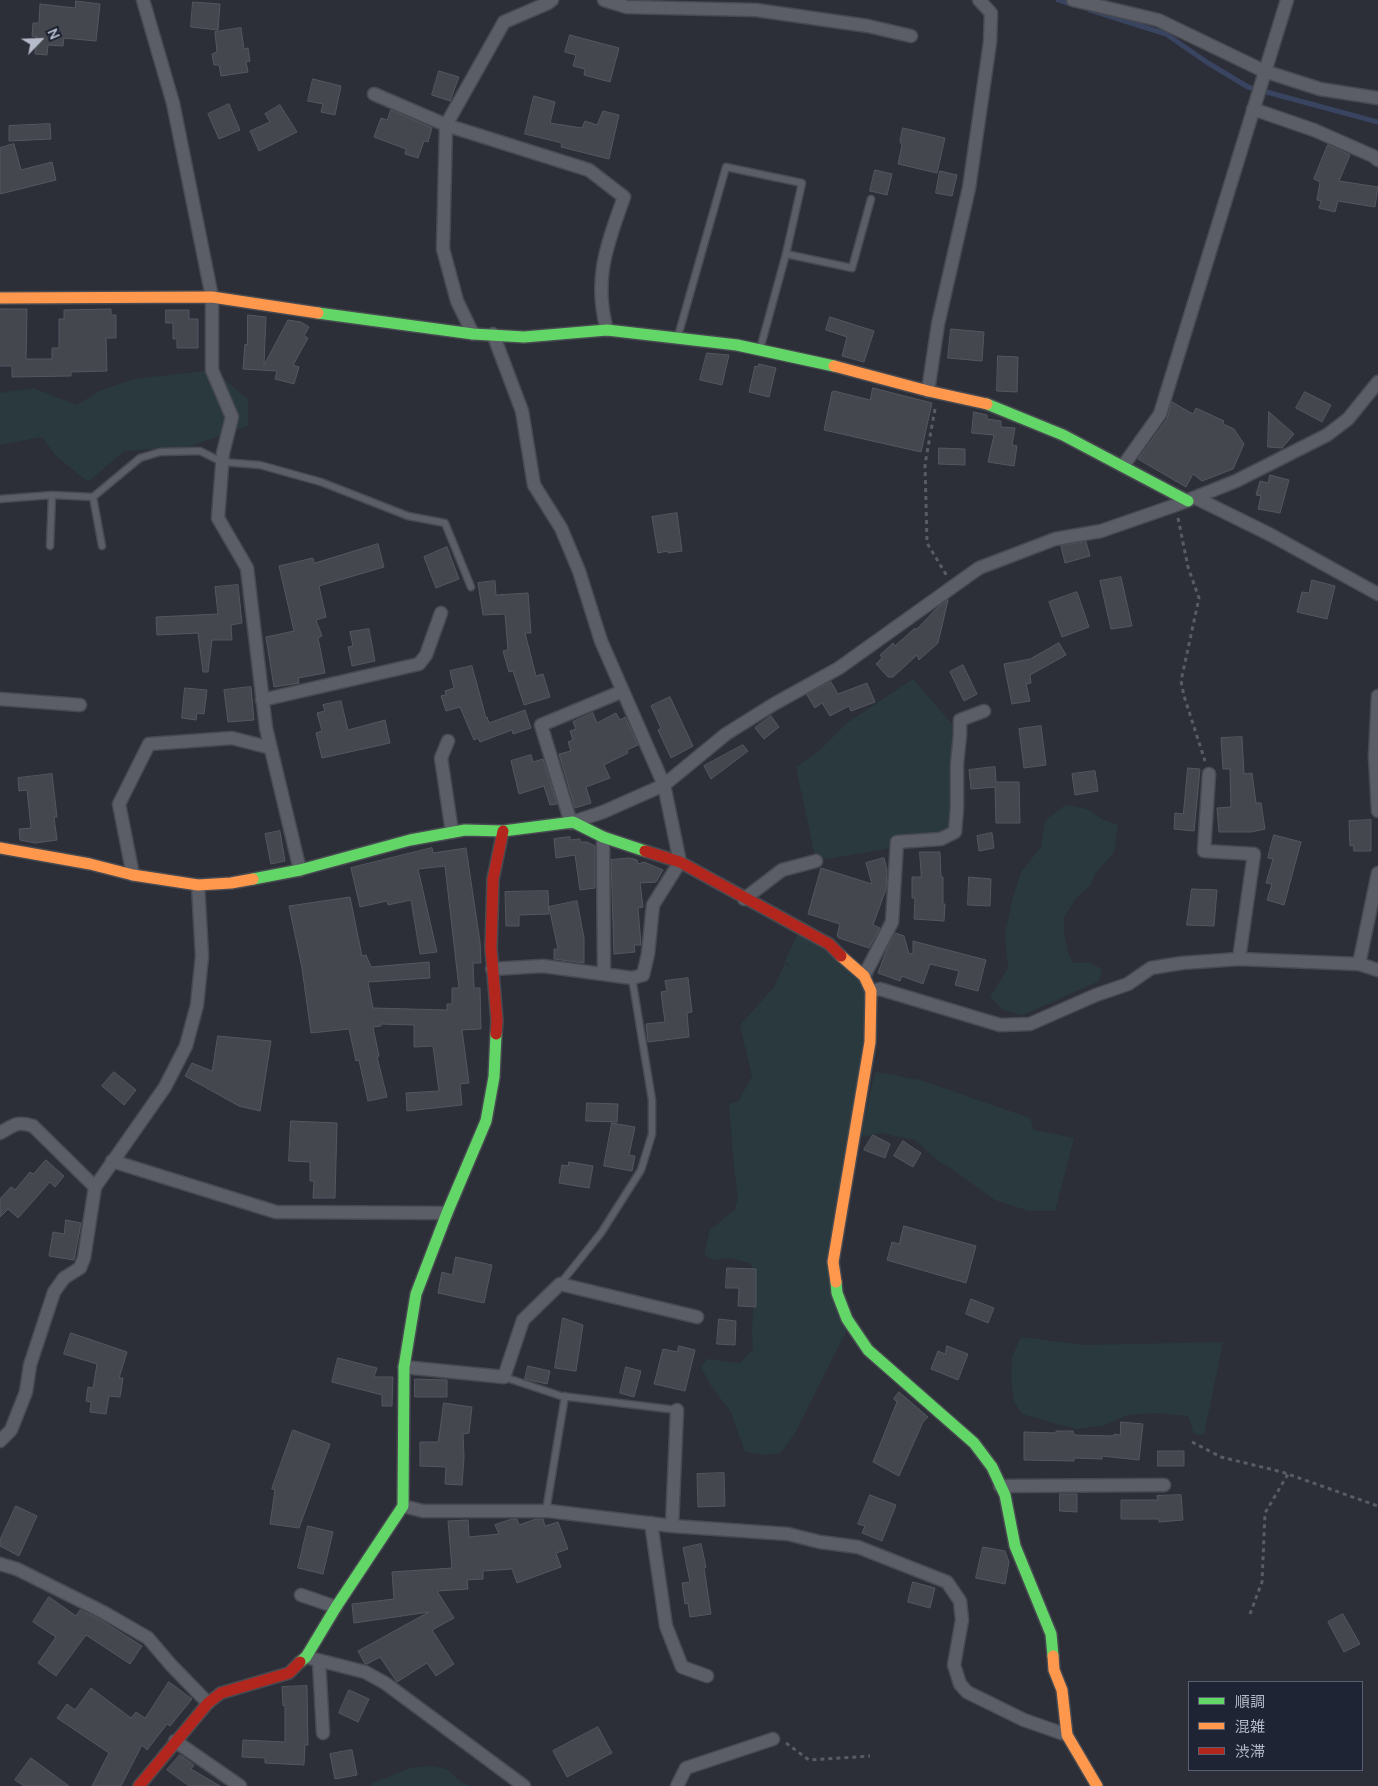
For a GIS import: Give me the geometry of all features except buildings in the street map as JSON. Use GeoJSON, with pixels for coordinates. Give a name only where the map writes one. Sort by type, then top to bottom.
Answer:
{"type":"FeatureCollection","features":[{"type":"Feature","properties":{"kind":"street"},"geometry":{"type":"LineString","coordinates":[[143,0],[173,104],[212,297],[212,370],[232,417],[223,453],[218,518],[247,568],[266,728],[300,870]]}},
{"type":"Feature","properties":{"kind":"street"},"geometry":{"type":"LineString","coordinates":[[473,334],[456,301],[443,249],[446,125],[504,22],[552,0]]}},
{"type":"Feature","properties":{"kind":"street"},"geometry":{"type":"LineString","coordinates":[[604,0],[627,7],[756,10],[868,26],[912,36]]}},
{"type":"Feature","properties":{"kind":"street"},"geometry":{"type":"LineString","coordinates":[[932,392],[938,324],[969,188],[990,42],[991,13],[979,0]]}},
{"type":"Feature","properties":{"kind":"street"},"geometry":{"type":"LineString","coordinates":[[1073,0],[1158,20],[1264,74],[1320,89],[1378,98]]}},
{"type":"Feature","properties":{"kind":"street"},"geometry":{"type":"LineString","coordinates":[[1123,466],[1160,414],[1287,0]]}},
{"type":"Feature","properties":{"kind":"street"},"geometry":{"type":"LineString","coordinates":[[374,94],[446,125],[589,170],[624,197],[609,240],[600,281],[602,314],[606,330]]}},
{"type":"Feature","properties":{"kind":"street"},"geometry":{"type":"LineString","coordinates":[[1254,104],[1373,156],[1378,160]]}},
{"type":"Feature","properties":{"kind":"street"},"geometry":{"type":"LineString","coordinates":[[0,298],[212,297],[374,322],[473,334],[524,336],[606,330],[760,349],[841,367],[932,392],[992,405],[1063,434],[1187,501],[1271,535],[1378,594]]}},
{"type":"Feature","properties":{"kind":"street"},"geometry":{"type":"LineString","coordinates":[[492,970],[542,966],[632,978],[643,975],[648,954],[653,906],[680,862],[664,785],[601,641],[580,571],[561,528],[534,484],[522,411],[493,334]]}},
{"type":"Feature","properties":{"kind":"street"},"geometry":{"type":"LineString","coordinates":[[0,848],[198,886],[231,883],[300,870],[410,840],[452,832],[465,830],[503,831],[572,823],[603,812],[664,785],[726,734],[774,704],[839,668],[979,568],[1055,539],[1101,531],[1187,501],[1236,481],[1327,435],[1348,419],[1378,382]]}},
{"type":"Feature","properties":{"kind":"street"},"geometry":{"type":"LineString","coordinates":[[262,700],[419,664],[426,655],[441,613]]}},
{"type":"Feature","properties":{"kind":"street"},"geometry":{"type":"LineString","coordinates":[[623,691],[541,725],[572,823],[603,837],[680,862],[744,899],[829,944],[864,976],[872,991],[870,1042],[834,1262],[837,1293],[846,1319],[868,1350],[974,1444],[992,1467],[1005,1495],[1015,1546],[1051,1634],[1054,1670],[1062,1690],[1067,1735],[1097,1786]]}},
{"type":"Feature","properties":{"kind":"street"},"geometry":{"type":"LineString","coordinates":[[1378,696],[1375,756],[1378,811]]}},
{"type":"Feature","properties":{"kind":"street"},"geometry":{"type":"LineString","coordinates":[[0,699],[80,705]]}},
{"type":"Feature","properties":{"kind":"street"},"geometry":{"type":"LineString","coordinates":[[864,976],[892,922],[897,842],[941,839],[955,832],[960,720],[984,711]]}},
{"type":"Feature","properties":{"kind":"street"},"geometry":{"type":"LineString","coordinates":[[133,875],[120,804],[149,744],[232,738],[270,748]]}},
{"type":"Feature","properties":{"kind":"street"},"geometry":{"type":"LineString","coordinates":[[448,741],[441,758],[452,832]]}},
{"type":"Feature","properties":{"kind":"street"},"geometry":{"type":"LineString","coordinates":[[1209,774],[1204,852],[1254,854],[1239,959]]}},
{"type":"Feature","properties":{"kind":"street"},"geometry":{"type":"LineString","coordinates":[[323,1733],[313,1659],[336,1607],[403,1506],[404,1367],[416,1294],[447,1213],[486,1121],[494,1077],[496,1021],[491,948],[493,878],[503,831]]}},
{"type":"Feature","properties":{"kind":"street"},"geometry":{"type":"LineString","coordinates":[[603,837],[604,974]]}},
{"type":"Feature","properties":{"kind":"street"},"geometry":{"type":"LineString","coordinates":[[744,899],[782,870],[816,861]]}},
{"type":"Feature","properties":{"kind":"street"},"geometry":{"type":"LineString","coordinates":[[1359,964],[1378,873]]}},
{"type":"Feature","properties":{"kind":"street"},"geometry":{"type":"LineString","coordinates":[[0,1441],[11,1430],[26,1392],[30,1365],[54,1292],[64,1278],[80,1268],[84,1258],[95,1187],[165,1087],[186,1046],[197,1005],[202,956],[198,886]]}},
{"type":"Feature","properties":{"kind":"street"},"geometry":{"type":"LineString","coordinates":[[872,991],[880,989],[1000,1025],[1030,1024],[1096,995],[1128,984],[1152,968],[1182,962],[1239,959],[1359,964],[1378,970]]}},
{"type":"Feature","properties":{"kind":"street"},"geometry":{"type":"LineString","coordinates":[[2,1126],[24,1124],[33,1126],[95,1187]]}},
{"type":"Feature","properties":{"kind":"street"},"geometry":{"type":"LineString","coordinates":[[112,1161],[276,1212],[447,1213]]}},
{"type":"Feature","properties":{"kind":"street"},"geometry":{"type":"LineString","coordinates":[[404,1367],[504,1377],[523,1320],[560,1284],[697,1317]]}},
{"type":"Feature","properties":{"kind":"street"},"geometry":{"type":"LineString","coordinates":[[672,1526],[677,1410]]}},
{"type":"Feature","properties":{"kind":"street"},"geometry":{"type":"LineString","coordinates":[[1000,1486],[1164,1485]]}},
{"type":"Feature","properties":{"kind":"street"},"geometry":{"type":"LineString","coordinates":[[403,1506],[423,1511],[546,1511],[672,1526],[788,1534],[820,1542],[858,1547],[947,1582],[960,1601],[962,1620],[954,1665],[960,1684],[967,1692],[1024,1720],[1067,1735]]}},
{"type":"Feature","properties":{"kind":"street"},"geometry":{"type":"LineString","coordinates":[[651,1523],[666,1626],[682,1667],[707,1676]]}},
{"type":"Feature","properties":{"kind":"street"},"geometry":{"type":"LineString","coordinates":[[0,1564],[17,1569],[94,1607],[148,1638],[208,1703]]}},
{"type":"Feature","properties":{"kind":"street"},"geometry":{"type":"LineString","coordinates":[[301,1595],[336,1607]]}},
{"type":"Feature","properties":{"kind":"street"},"geometry":{"type":"LineString","coordinates":[[139,1786],[208,1703],[221,1693],[289,1672],[313,1659],[365,1672],[386,1683],[524,1786]]}},
{"type":"Feature","properties":{"kind":"street"},"geometry":{"type":"LineString","coordinates":[[678,1786],[686,1768],[773,1739]]}},
{"type":"Feature","properties":{"kind":"street"},"geometry":{"type":"LineString","coordinates":[[176,1741],[240,1786]]}},
{"type":"Feature","properties":{"kind":"lane"},"geometry":{"type":"LineString","coordinates":[[677,338],[726,167],[802,183],[786,254],[760,349]]}},
{"type":"Feature","properties":{"kind":"lane"},"geometry":{"type":"LineString","coordinates":[[786,254],[852,268],[871,199]]}},
{"type":"Feature","properties":{"kind":"lane"},"geometry":{"type":"LineString","coordinates":[[0,499],[52,495],[93,497],[140,458],[160,452],[200,451],[222,462],[260,465],[321,482],[408,516],[445,523],[472,587]]}},
{"type":"Feature","properties":{"kind":"lane"},"geometry":{"type":"LineString","coordinates":[[50,546],[52,495]]}},
{"type":"Feature","properties":{"kind":"lane"},"geometry":{"type":"LineString","coordinates":[[93,497],[102,546]]}},
{"type":"Feature","properties":{"kind":"lane"},"geometry":{"type":"LineString","coordinates":[[560,1284],[601,1233],[641,1170],[652,1134],[652,1100],[632,978]]}},
{"type":"Feature","properties":{"kind":"lane"},"geometry":{"type":"LineString","coordinates":[[504,1377],[565,1396],[677,1410]]}},
{"type":"Feature","properties":{"kind":"lane"},"geometry":{"type":"LineString","coordinates":[[546,1511],[565,1396]]}},
{"type":"Feature","properties":{"kind":"path"},"geometry":{"type":"LineString","coordinates":[[932,392],[925,464],[928,543],[953,587]]}},
{"type":"Feature","properties":{"kind":"path"},"geometry":{"type":"LineString","coordinates":[[1187,501],[1188,567],[1199,598],[1181,681],[1209,774]]}},
{"type":"Feature","properties":{"kind":"path"},"geometry":{"type":"LineString","coordinates":[[1192,1442],[1221,1457],[1288,1474],[1378,1506]]}},
{"type":"Feature","properties":{"kind":"path"},"geometry":{"type":"LineString","coordinates":[[1250,1614],[1262,1582],[1265,1513],[1288,1474]]}},
{"type":"Feature","properties":{"kind":"path"},"geometry":{"type":"LineString","coordinates":[[773,1739],[789,1745],[809,1760],[870,1756]]}},
{"type":"Feature","properties":{"kind":"shaded area"},"geometry":{"type":"Polygon","coordinates":[[[212,370],[248,399],[248,426],[188,447],[124,451],[88,482],[56,456],[42,437],[0,445],[0,393],[33,388],[77,405],[99,391],[134,379],[212,370]]]}},
{"type":"Feature","properties":{"kind":"shaded area"},"geometry":{"type":"Polygon","coordinates":[[[913,679],[953,725],[957,764],[955,822],[941,839],[816,861],[796,767],[819,751],[847,723],[913,679]]]}},
{"type":"Feature","properties":{"kind":"shaded area"},"geometry":{"type":"Polygon","coordinates":[[[1065,805],[1087,809],[1103,820],[1118,825],[1114,853],[1096,872],[1091,885],[1077,897],[1064,917],[1064,932],[1068,952],[1073,963],[1090,963],[1102,969],[1099,981],[1023,1015],[1003,1010],[990,997],[1008,968],[1005,934],[1013,897],[1021,872],[1041,847],[1045,821],[1065,805]]]}},
{"type":"Feature","properties":{"kind":"shaded area"},"geometry":{"type":"Polygon","coordinates":[[[798,933],[827,943],[869,991],[834,1259],[847,1330],[795,1433],[781,1453],[764,1455],[745,1452],[731,1412],[711,1386],[701,1367],[707,1359],[740,1363],[753,1350],[755,1272],[750,1263],[728,1258],[713,1260],[704,1255],[710,1230],[735,1209],[738,1198],[729,1104],[738,1102],[752,1076],[740,1025],[774,987],[785,963],[792,968],[785,961],[798,933]]]}},
{"type":"Feature","properties":{"kind":"shaded area"},"geometry":{"type":"Polygon","coordinates":[[[875,1072],[920,1080],[1030,1118],[1034,1130],[1074,1138],[1055,1211],[1029,1211],[995,1200],[938,1161],[915,1140],[881,1133],[860,1137],[875,1072]]]}},
{"type":"Feature","properties":{"kind":"shaded area"},"geometry":{"type":"Polygon","coordinates":[[[1021,1337],[1085,1345],[1223,1342],[1204,1435],[1194,1434],[1188,1416],[1155,1413],[1128,1415],[1102,1426],[1076,1429],[1022,1414],[1014,1401],[1011,1378],[1012,1357],[1021,1337]]]}},
{"type":"Feature","properties":{"kind":"shaded area"},"geometry":{"type":"Polygon","coordinates":[[[429,1766],[447,1769],[461,1782],[471,1786],[371,1786],[371,1784],[410,1768],[429,1766]]]}},
{"type":"Feature","properties":{"kind":"waterway"},"geometry":{"type":"LineString","coordinates":[[1058,0],[1073,5]]}},
{"type":"Feature","properties":{"kind":"waterway"},"geometry":{"type":"LineString","coordinates":[[1090,10],[1166,34],[1208,63],[1248,87],[1378,122]]}},
{"type":"Feature","properties":{"kind":"traffic: fast"},"geometry":{"type":"LineString","coordinates":[[318,313],[473,334],[524,337],[607,330],[737,345],[834,366]]}},
{"type":"Feature","properties":{"kind":"traffic: fast"},"geometry":{"type":"LineString","coordinates":[[987,404],[1063,435],[1188,501]]}},
{"type":"Feature","properties":{"kind":"traffic: fast"},"geometry":{"type":"LineString","coordinates":[[253,879],[300,870],[410,840],[465,830],[503,831],[573,822],[603,837],[645,851]]}},
{"type":"Feature","properties":{"kind":"traffic: fast"},"geometry":{"type":"LineString","coordinates":[[300,1662],[306,1657],[336,1607],[403,1506],[404,1367],[416,1294],[447,1213],[486,1121],[494,1077],[496,1034]]}},
{"type":"Feature","properties":{"kind":"traffic: fast"},"geometry":{"type":"LineString","coordinates":[[836,1282],[837,1293],[847,1319],[868,1350],[974,1443],[992,1467],[1005,1495],[1015,1546],[1051,1634],[1053,1656]]}},
{"type":"Feature","properties":{"kind":"traffic: slow"},"geometry":{"type":"LineString","coordinates":[[0,298],[212,297],[318,313]]}},
{"type":"Feature","properties":{"kind":"traffic: slow"},"geometry":{"type":"LineString","coordinates":[[834,366],[928,391],[987,404]]}},
{"type":"Feature","properties":{"kind":"traffic: slow"},"geometry":{"type":"LineString","coordinates":[[0,848],[90,864],[133,875],[198,885],[231,883],[253,879]]}},
{"type":"Feature","properties":{"kind":"traffic: slow"},"geometry":{"type":"LineString","coordinates":[[836,1282],[833,1262],[870,1042],[871,991],[864,976],[841,956]]}},
{"type":"Feature","properties":{"kind":"traffic: slow"},"geometry":{"type":"LineString","coordinates":[[1053,1656],[1054,1670],[1062,1690],[1067,1735],[1097,1786]]}},
{"type":"Feature","properties":{"kind":"traffic: jam"},"geometry":{"type":"LineString","coordinates":[[496,1034],[497,1021],[491,948],[493,879],[503,831]]}},
{"type":"Feature","properties":{"kind":"traffic: jam"},"geometry":{"type":"LineString","coordinates":[[645,851],[680,862],[829,944],[841,956]]}},
{"type":"Feature","properties":{"kind":"traffic: jam"},"geometry":{"type":"LineString","coordinates":[[139,1786],[208,1703],[221,1693],[289,1673],[300,1662]]}}]}
